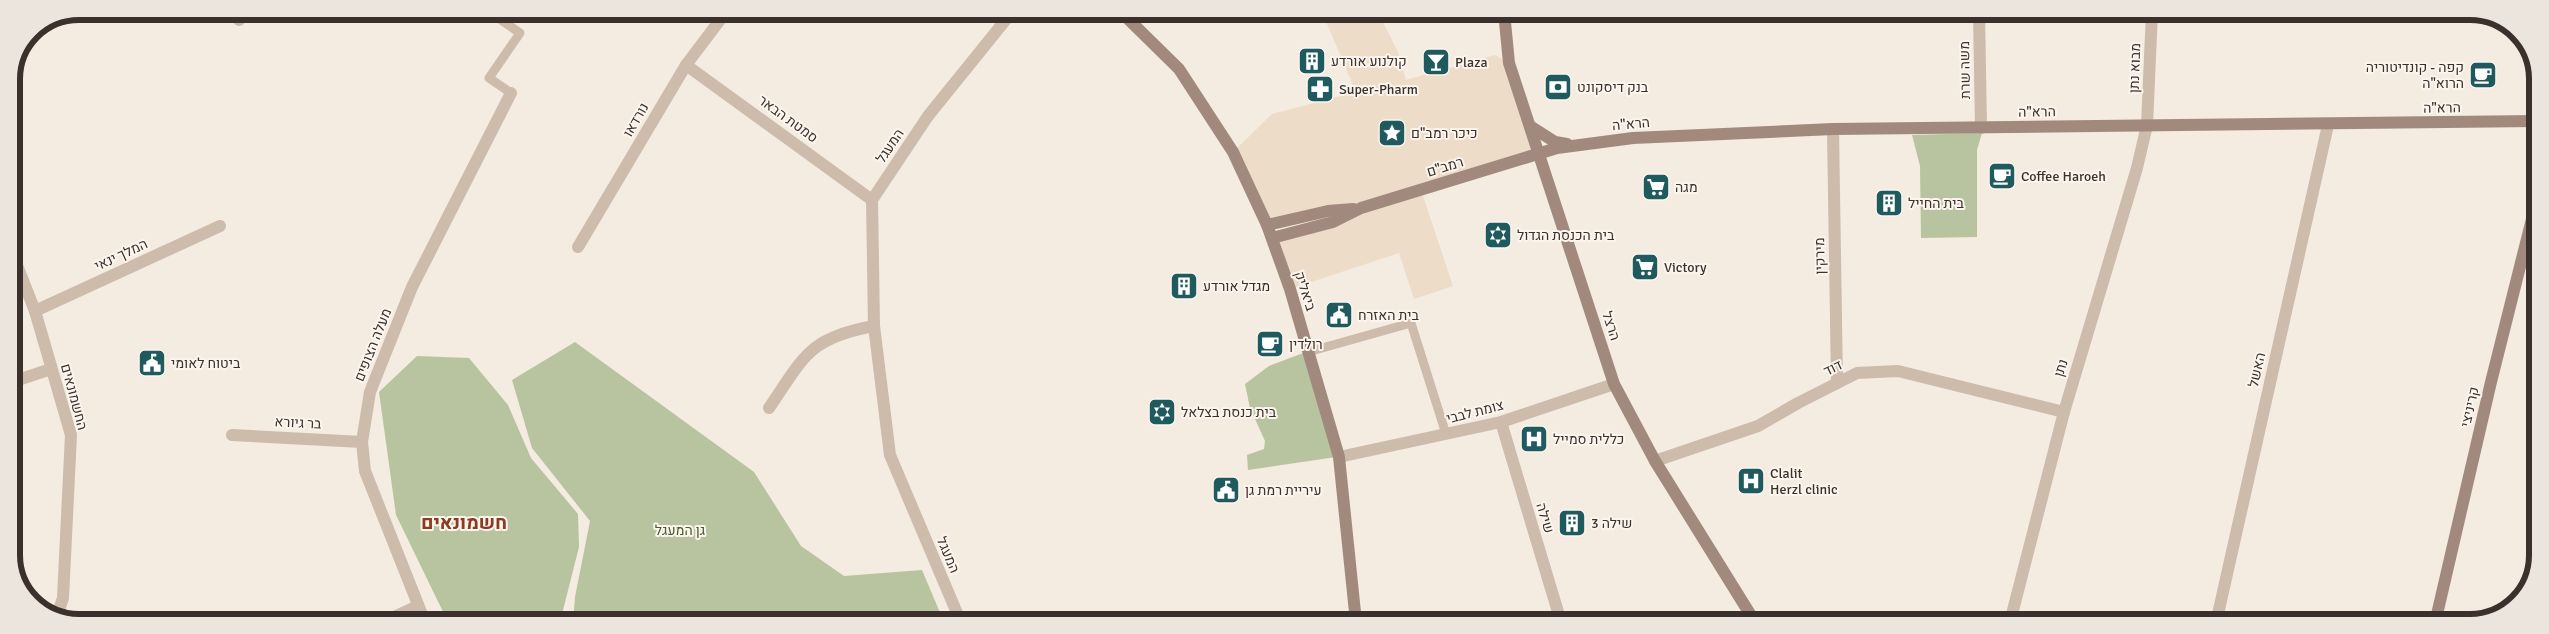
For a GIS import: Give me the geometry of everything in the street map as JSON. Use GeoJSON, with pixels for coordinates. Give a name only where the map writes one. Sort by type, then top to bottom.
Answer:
{"type":"FeatureCollection","features":[{"type":"Feature","properties":{"kind":"street","name":"נורדאו"},"geometry":{"type":"LineString","coordinates":[[578,247],[686,65],[720,20]]}},
{"type":"Feature","properties":{"kind":"street","name":"המעגל"},"geometry":{"type":"LineString","coordinates":[[957,614],[890,455],[874,326],[872,200],[928,116],[1006,20]]}},
{"type":"Feature","properties":{"kind":"street","name":"ביאליק"},"geometry":{"type":"LineString","coordinates":[[1129,20],[1179,69],[1233,152],[1272,238],[1339,458],[1355,614]]}},
{"type":"Feature","properties":{"kind":"street","name":"הרצל"},"geometry":{"type":"LineString","coordinates":[[1505,20],[1509,63],[1614,384],[1655,461],[1751,614]]}},
{"type":"Feature","properties":{"kind":"street","name":"משה שרת"},"geometry":{"type":"LineString","coordinates":[[1979,20],[1981,128]]}},
{"type":"Feature","properties":{"kind":"street","name":"מבוא נתן"},"geometry":{"type":"LineString","coordinates":[[2147,125],[2152,20]]}},
{"type":"Feature","properties":{"kind":"street","name":"סמטת הבאר"},"geometry":{"type":"LineString","coordinates":[[686,65],[872,200]]}},
{"type":"Feature","properties":{"kind":"street","name":"מעלה הצופים"},"geometry":{"type":"LineString","coordinates":[[421,614],[365,472],[362,442],[370,392],[412,287],[511,92]]}},
{"type":"Feature","properties":{"kind":"street","name":"הרא\"ה"},"geometry":{"type":"LineString","coordinates":[[1538,154],[1572,145],[1632,138],[1834,129],[2328,125],[2529,121]]}},
{"type":"Feature","properties":{"kind":"street","name":"נתן"},"geometry":{"type":"LineString","coordinates":[[2012,614],[2064,412],[2137,168],[2147,125]]}},
{"type":"Feature","properties":{"kind":"street","name":"האשל"},"geometry":{"type":"LineString","coordinates":[[2218,614],[2328,125]]}},
{"type":"Feature","properties":{"kind":"street"},"geometry":{"type":"LineString","coordinates":[[1530,126],[1555,142],[1572,145]]}},
{"type":"Feature","properties":{"kind":"street","name":"מירקין"},"geometry":{"type":"LineString","coordinates":[[1834,129],[1836,383]]}},
{"type":"Feature","properties":{"kind":"street","name":"רמב\"ם"},"geometry":{"type":"LineString","coordinates":[[1272,238],[1333,222],[1361,208],[1538,154]]}},
{"type":"Feature","properties":{"kind":"street","name":"רמב\"ם"},"geometry":{"type":"LineString","coordinates":[[1267,225],[1328,211],[1361,208]]}},
{"type":"Feature","properties":{"kind":"street","name":"המלך ינאי"},"geometry":{"type":"LineString","coordinates":[[35,310],[220,226]]}},
{"type":"Feature","properties":{"kind":"street","name":"קריניצי"},"geometry":{"type":"LineString","coordinates":[[2437,614],[2491,382],[2529,230]]}},
{"type":"Feature","properties":{"kind":"street","name":"החשמונאים"},"geometry":{"type":"LineString","coordinates":[[20,271],[35,310],[71,435],[63,598],[59,610]]}},
{"type":"Feature","properties":{"kind":"street"},"geometry":{"type":"LineString","coordinates":[[769,408],[803,358],[815,346],[831,336],[874,326]]}},
{"type":"Feature","properties":{"kind":"street"},"geometry":{"type":"LineString","coordinates":[[20,379],[51,369]]}},
{"type":"Feature","properties":{"kind":"street","name":"דוד"},"geometry":{"type":"LineString","coordinates":[[1655,461],[1758,426],[1857,373],[1898,371],[2064,412]]}},
{"type":"Feature","properties":{"kind":"street","name":"צומת לבבי"},"geometry":{"type":"LineString","coordinates":[[1339,458],[1501,422],[1614,384]]}},
{"type":"Feature","properties":{"kind":"street","name":"שילה"},"geometry":{"type":"LineString","coordinates":[[1501,422],[1559,614]]}},
{"type":"Feature","properties":{"kind":"street","name":"בר גיורא"},"geometry":{"type":"LineString","coordinates":[[232,434],[362,442]]}},
{"type":"Feature","properties":{"kind":"street"},"geometry":{"type":"LineString","coordinates":[[401,614],[418,606]]}},
{"type":"Feature","properties":{"kind":"lane"},"geometry":{"type":"LineString","coordinates":[[500,20],[520,33],[489,78],[511,92]]}},
{"type":"Feature","properties":{"kind":"lane"},"geometry":{"type":"LineString","coordinates":[[1308,352],[1411,323],[1446,434]]}},
{"type":"Feature","properties":{"kind":"green space"},"geometry":{"type":"Polygon","coordinates":[[[1982,133],[1977,150],[1977,237],[1921,238],[1920,166],[1912,135],[1982,133]]]}},
{"type":"Feature","properties":{"kind":"green space","name":"גן המעגל"},"geometry":{"type":"Polygon","coordinates":[[[575,342],[754,472],[801,546],[844,576],[922,570],[941,614],[574,614],[575,597],[590,521],[532,448],[512,380],[575,342]]]}},
{"type":"Feature","properties":{"kind":"green space"},"geometry":{"type":"Polygon","coordinates":[[[1306,352],[1336,457],[1248,470],[1247,455],[1264,449],[1265,441],[1250,408],[1245,384],[1269,366],[1306,352]]]}},
{"type":"Feature","properties":{"kind":"green space"},"geometry":{"type":"Polygon","coordinates":[[[417,356],[469,358],[508,405],[531,458],[578,514],[579,547],[562,614],[444,614],[396,515],[379,392],[417,356]]]}},
{"type":"Feature","properties":{"kind":"shaded area","name":"כיכר רמב\"ם"},"geometry":{"type":"Polygon","coordinates":[[[1325,20],[1382,20],[1398,52],[1406,80],[1495,55],[1509,63],[1538,154],[1421,190],[1453,286],[1414,299],[1399,253],[1290,289],[1272,238],[1359,209],[1267,225],[1233,152],[1272,114],[1356,92],[1325,20]]]}},
{"type":"Feature","properties":{"kind":"place","name":"קולנוע אורדע"},"geometry":{"type":"Point","coordinates":[1312,61]}},
{"type":"Feature","properties":{"kind":"place","name":"Plaza"},"geometry":{"type":"Point","coordinates":[1436,62]}},
{"type":"Feature","properties":{"kind":"place","name":"קפה - קונדיטוריה הרוא\"ה"},"geometry":{"type":"Point","coordinates":[2483,75]}},
{"type":"Feature","properties":{"kind":"place","name":"בנק דיסקונט"},"geometry":{"type":"Point","coordinates":[1558,87]}},
{"type":"Feature","properties":{"kind":"place","name":"Super-Pharm"},"geometry":{"type":"Point","coordinates":[1320,89]}},
{"type":"Feature","properties":{"kind":"place","name":"כיכר רמב\"ם"},"geometry":{"type":"Point","coordinates":[1392,133]}},
{"type":"Feature","properties":{"kind":"place","name":"Coffee Haroeh"},"geometry":{"type":"Point","coordinates":[2002,176]}},
{"type":"Feature","properties":{"kind":"place","name":"מגה"},"geometry":{"type":"Point","coordinates":[1656,187]}},
{"type":"Feature","properties":{"kind":"place","name":"בית החייל"},"geometry":{"type":"Point","coordinates":[1889,203]}},
{"type":"Feature","properties":{"kind":"place","name":"בית הכנסת הגדול"},"geometry":{"type":"Point","coordinates":[1498,235]}},
{"type":"Feature","properties":{"kind":"place","name":"Victory"},"geometry":{"type":"Point","coordinates":[1645,267]}},
{"type":"Feature","properties":{"kind":"place","name":"מגדל אורדע"},"geometry":{"type":"Point","coordinates":[1184,286]}},
{"type":"Feature","properties":{"kind":"place","name":"בית האזרח"},"geometry":{"type":"Point","coordinates":[1339,315]}},
{"type":"Feature","properties":{"kind":"place","name":"רולדין"},"geometry":{"type":"Point","coordinates":[1270,344]}},
{"type":"Feature","properties":{"kind":"place","name":"ביטוח לאומי"},"geometry":{"type":"Point","coordinates":[152,363]}},
{"type":"Feature","properties":{"kind":"place","name":"בית כנסת בצלאל"},"geometry":{"type":"Point","coordinates":[1162,412]}},
{"type":"Feature","properties":{"kind":"place","name":"כללית סמייל"},"geometry":{"type":"Point","coordinates":[1534,439]}},
{"type":"Feature","properties":{"kind":"place","name":"Clalit Herzl clinic"},"geometry":{"type":"Point","coordinates":[1751,481]}},
{"type":"Feature","properties":{"kind":"place","name":"עיריית רמת גן"},"geometry":{"type":"Point","coordinates":[1226,490]}},
{"type":"Feature","properties":{"kind":"place","name":"שילה 3"},"geometry":{"type":"Point","coordinates":[1572,523]}},
{"type":"Feature","properties":{"kind":"district","name":"חשמונאים"},"geometry":{"type":"Point","coordinates":[464,523]}}]}
